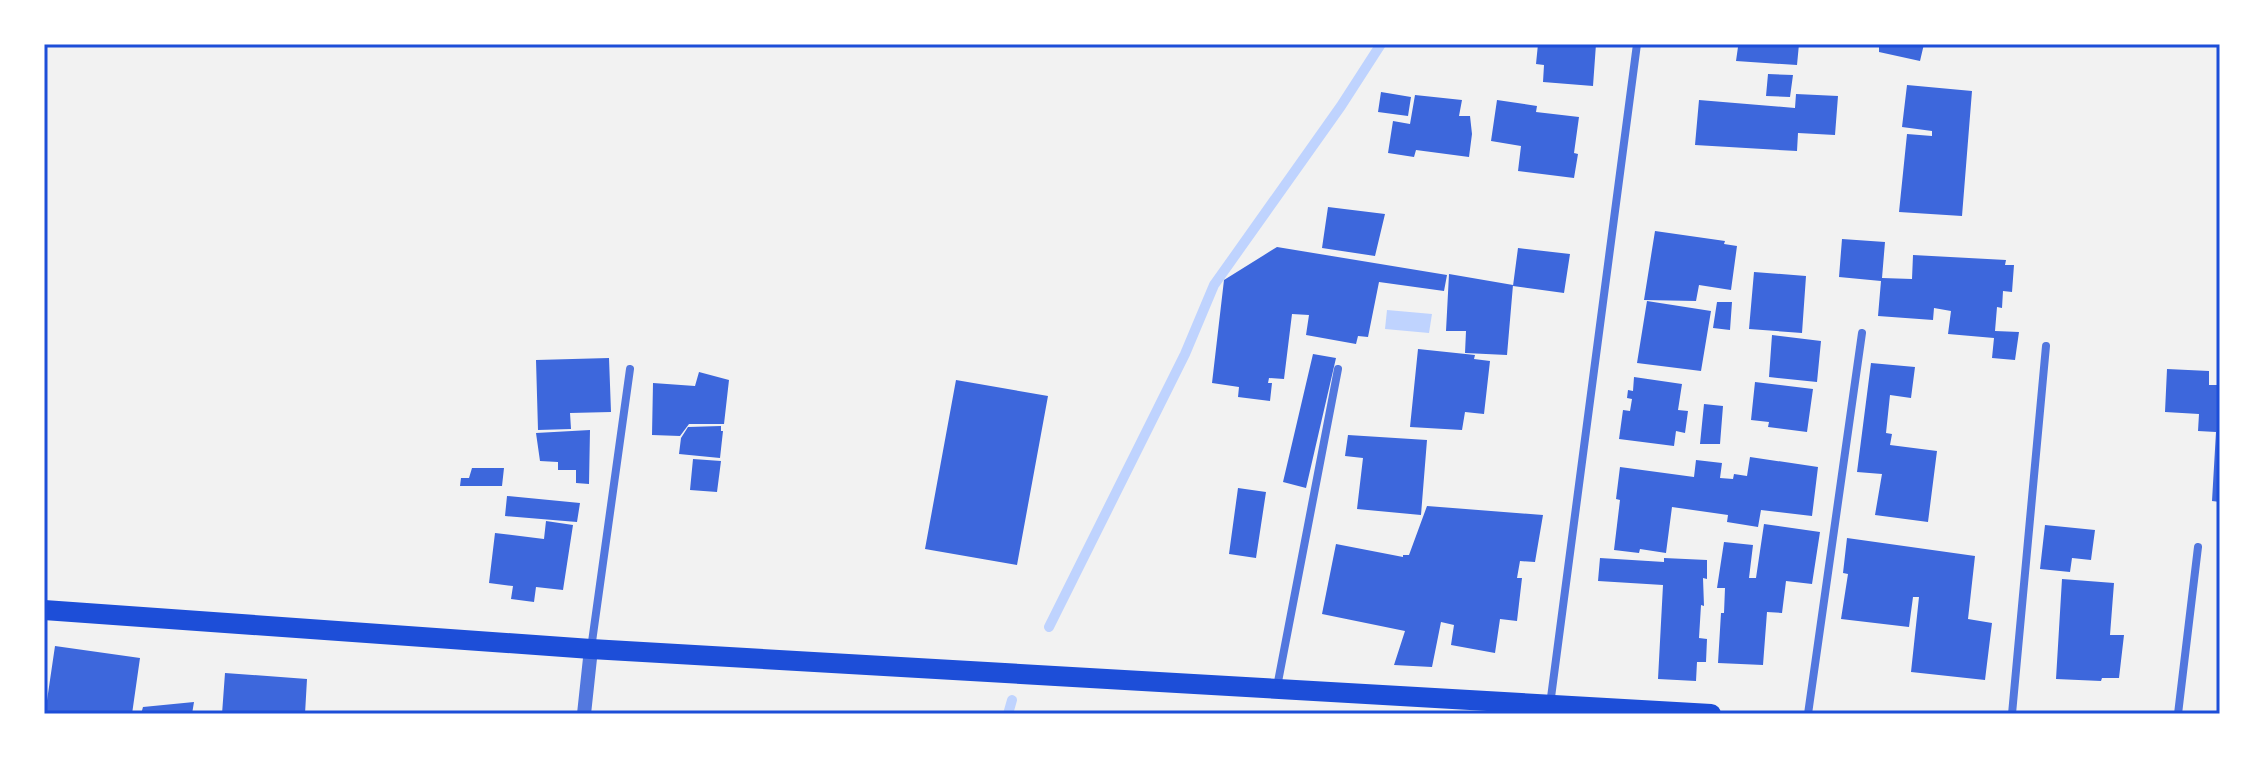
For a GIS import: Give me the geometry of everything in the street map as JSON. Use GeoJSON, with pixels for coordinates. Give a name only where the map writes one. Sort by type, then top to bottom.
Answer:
{"type":"FeatureCollection","features":[{"type":"Feature","properties":{"kind":"main road"},"geometry":{"type":"LineString","coordinates":[[44,610],[591,649],[1276,688],[1550,709],[1711,714]]}},
{"type":"Feature","properties":{"kind":"street"},"geometry":{"type":"LineString","coordinates":[[1550,709],[1637,44]]}},
{"type":"Feature","properties":{"kind":"street"},"geometry":{"type":"LineString","coordinates":[[1808,714],[1862,333]]}},
{"type":"Feature","properties":{"kind":"street"},"geometry":{"type":"LineString","coordinates":[[2012,714],[2046,346]]}},
{"type":"Feature","properties":{"kind":"street"},"geometry":{"type":"LineString","coordinates":[[584,714],[630,369]]}},
{"type":"Feature","properties":{"kind":"street"},"geometry":{"type":"LineString","coordinates":[[1276,688],[1338,369]]}},
{"type":"Feature","properties":{"kind":"street"},"geometry":{"type":"LineString","coordinates":[[2178,714],[2198,547]]}},
{"type":"Feature","properties":{"kind":"water"},"geometry":{"type":"Polygon","coordinates":[[[1387,310],[1432,314],[1429,333],[1385,329],[1387,310]]]}},
{"type":"Feature","properties":{"kind":"building"},"geometry":{"type":"Polygon","coordinates":[[[1538,44],[1596,44],[1593,86],[1543,82],[1544,65],[1536,64],[1538,44]]]}},
{"type":"Feature","properties":{"kind":"building"},"geometry":{"type":"Polygon","coordinates":[[[1727,44],[1799,44],[1797,65],[1736,61],[1738,47],[1727,44]]]}},
{"type":"Feature","properties":{"kind":"building"},"geometry":{"type":"Polygon","coordinates":[[[1879,44],[1924,44],[1920,61],[1879,52],[1879,44]]]}},
{"type":"Feature","properties":{"kind":"building"},"geometry":{"type":"Polygon","coordinates":[[[1768,74],[1793,75],[1790,97],[1766,96],[1768,74]]]}},
{"type":"Feature","properties":{"kind":"building"},"geometry":{"type":"Polygon","coordinates":[[[1907,85],[1972,91],[1962,216],[1899,212],[1907,134],[1932,136],[1932,131],[1902,127],[1907,85]]]}},
{"type":"Feature","properties":{"kind":"building"},"geometry":{"type":"Polygon","coordinates":[[[1381,92],[1411,97],[1408,116],[1378,112],[1381,92]]]}},
{"type":"Feature","properties":{"kind":"building"},"geometry":{"type":"Polygon","coordinates":[[[1796,94],[1838,96],[1835,135],[1798,133],[1797,151],[1695,145],[1699,100],[1795,108],[1796,94]]]}},
{"type":"Feature","properties":{"kind":"building"},"geometry":{"type":"Polygon","coordinates":[[[1415,95],[1462,100],[1459,116],[1470,116],[1472,134],[1469,157],[1416,150],[1414,157],[1388,153],[1393,121],[1410,124],[1415,95]]]}},
{"type":"Feature","properties":{"kind":"building"},"geometry":{"type":"Polygon","coordinates":[[[1497,100],[1537,106],[1536,112],[1579,117],[1574,178],[1518,171],[1521,146],[1491,141],[1497,100]]]}},
{"type":"Feature","properties":{"kind":"building"},"geometry":{"type":"Polygon","coordinates":[[[1328,207],[1385,214],[1375,256],[1322,248],[1328,207]]]}},
{"type":"Feature","properties":{"kind":"building"},"geometry":{"type":"Polygon","coordinates":[[[1655,231],[1725,241],[1724,244],[1737,246],[1731,290],[1699,285],[1696,301],[1644,300],[1655,231]]]}},
{"type":"Feature","properties":{"kind":"building"},"geometry":{"type":"Polygon","coordinates":[[[1842,239],[1885,242],[1882,278],[1912,279],[1913,255],[2006,260],[2005,265],[2014,265],[2012,292],[2003,291],[2002,308],[1997,307],[1995,331],[2019,332],[2015,360],[1992,358],[1994,338],[1948,334],[1951,311],[1934,308],[1933,320],[1878,316],[1881,281],[1839,277],[1842,239]]]}},
{"type":"Feature","properties":{"kind":"building"},"geometry":{"type":"Polygon","coordinates":[[[1277,247],[1447,275],[1444,291],[1379,282],[1368,337],[1358,336],[1356,344],[1306,335],[1309,315],[1292,314],[1284,379],[1269,378],[1268,383],[1272,383],[1270,401],[1238,397],[1239,387],[1212,383],[1224,280],[1277,247]]]}},
{"type":"Feature","properties":{"kind":"building"},"geometry":{"type":"Polygon","coordinates":[[[1518,248],[1570,254],[1564,293],[1513,286],[1518,248]]]}},
{"type":"Feature","properties":{"kind":"building"},"geometry":{"type":"Polygon","coordinates":[[[1754,272],[1806,276],[1802,333],[1749,329],[1754,272]]]}},
{"type":"Feature","properties":{"kind":"building"},"geometry":{"type":"Polygon","coordinates":[[[1449,274],[1513,285],[1507,355],[1465,353],[1466,331],[1446,331],[1449,274]]]}},
{"type":"Feature","properties":{"kind":"building"},"geometry":{"type":"Polygon","coordinates":[[[1647,301],[1711,311],[1701,371],[1637,363],[1647,301]]]}},
{"type":"Feature","properties":{"kind":"building"},"geometry":{"type":"Polygon","coordinates":[[[1717,302],[1732,302],[1730,330],[1713,328],[1717,302]]]}},
{"type":"Feature","properties":{"kind":"building"},"geometry":{"type":"Polygon","coordinates":[[[1772,335],[1821,341],[1817,382],[1769,377],[1772,335]]]}},
{"type":"Feature","properties":{"kind":"building"},"geometry":{"type":"Polygon","coordinates":[[[1418,349],[1475,355],[1474,359],[1490,361],[1484,414],[1465,412],[1462,430],[1410,427],[1418,349]]]}},
{"type":"Feature","properties":{"kind":"building"},"geometry":{"type":"Polygon","coordinates":[[[1313,354],[1336,358],[1306,488],[1283,482],[1313,354]]]}},
{"type":"Feature","properties":{"kind":"building"},"geometry":{"type":"Polygon","coordinates":[[[609,358],[611,412],[570,413],[571,429],[538,430],[536,360],[609,358]]]}},
{"type":"Feature","properties":{"kind":"building"},"geometry":{"type":"Polygon","coordinates":[[[1871,363],[1915,367],[1911,398],[1890,395],[1886,433],[1892,434],[1890,445],[1937,451],[1928,522],[1875,515],[1882,474],[1857,472],[1871,363]]]}},
{"type":"Feature","properties":{"kind":"building"},"geometry":{"type":"Polygon","coordinates":[[[2167,369],[2209,371],[2209,385],[2220,385],[2220,502],[2212,501],[2216,432],[2198,431],[2199,414],[2165,412],[2167,369]]]}},
{"type":"Feature","properties":{"kind":"building"},"geometry":{"type":"Polygon","coordinates":[[[699,372],[729,380],[724,424],[689,424],[680,436],[652,435],[653,383],[695,386],[699,372]]]}},
{"type":"Feature","properties":{"kind":"building"},"geometry":{"type":"Polygon","coordinates":[[[1634,377],[1682,384],[1678,410],[1688,411],[1685,433],[1676,431],[1674,446],[1619,439],[1623,410],[1630,411],[1632,399],[1627,398],[1628,390],[1633,391],[1634,377]]]}},
{"type":"Feature","properties":{"kind":"building"},"geometry":{"type":"Polygon","coordinates":[[[956,380],[1048,396],[1017,565],[925,549],[956,380]]]}},
{"type":"Feature","properties":{"kind":"building"},"geometry":{"type":"Polygon","coordinates":[[[1755,382],[1813,389],[1807,432],[1768,427],[1769,422],[1751,420],[1755,382]]]}},
{"type":"Feature","properties":{"kind":"building"},"geometry":{"type":"Polygon","coordinates":[[[1704,404],[1723,406],[1720,444],[1700,444],[1704,404]]]}},
{"type":"Feature","properties":{"kind":"building"},"geometry":{"type":"Polygon","coordinates":[[[721,426],[720,458],[679,454],[681,438],[688,427],[721,426]]]}},
{"type":"Feature","properties":{"kind":"building"},"geometry":{"type":"Polygon","coordinates":[[[590,430],[589,484],[576,483],[576,470],[558,470],[558,462],[540,461],[536,433],[590,430]]]}},
{"type":"Feature","properties":{"kind":"building"},"geometry":{"type":"Polygon","coordinates":[[[1348,435],[1427,440],[1421,515],[1357,509],[1363,458],[1345,456],[1348,435]]]}},
{"type":"Feature","properties":{"kind":"building"},"geometry":{"type":"Polygon","coordinates":[[[1750,457],[1818,467],[1812,516],[1761,510],[1758,527],[1727,522],[1728,515],[1672,507],[1666,553],[1640,549],[1639,553],[1614,550],[1620,467],[1694,477],[1696,460],[1722,463],[1720,478],[1733,479],[1734,474],[1747,476],[1750,457]]]}},
{"type":"Feature","properties":{"kind":"building"},"geometry":{"type":"Polygon","coordinates":[[[693,459],[721,461],[717,492],[690,490],[693,459]]]}},
{"type":"Feature","properties":{"kind":"building"},"geometry":{"type":"Polygon","coordinates":[[[472,468],[504,468],[502,486],[460,486],[461,478],[469,478],[472,468]]]}},
{"type":"Feature","properties":{"kind":"building"},"geometry":{"type":"Polygon","coordinates":[[[1238,488],[1266,492],[1256,558],[1229,554],[1238,488]]]}},
{"type":"Feature","properties":{"kind":"building"},"geometry":{"type":"Polygon","coordinates":[[[507,496],[580,503],[577,522],[505,516],[507,496]]]}},
{"type":"Feature","properties":{"kind":"building"},"geometry":{"type":"Polygon","coordinates":[[[1427,506],[1543,515],[1535,562],[1520,561],[1517,578],[1522,578],[1517,621],[1500,619],[1495,653],[1451,645],[1454,625],[1441,622],[1432,667],[1394,665],[1405,631],[1322,614],[1336,544],[1403,557],[1409,555],[1427,506]]]}},
{"type":"Feature","properties":{"kind":"building"},"geometry":{"type":"Polygon","coordinates":[[[546,521],[573,525],[563,590],[536,587],[534,602],[511,599],[513,586],[489,583],[495,533],[544,539],[546,521]]]}},
{"type":"Feature","properties":{"kind":"building"},"geometry":{"type":"Polygon","coordinates":[[[1764,524],[1820,532],[1812,584],[1786,581],[1782,613],[1767,612],[1763,665],[1718,663],[1725,588],[1717,588],[1724,542],[1753,545],[1749,578],[1756,578],[1764,524]]]}},
{"type":"Feature","properties":{"kind":"building"},"geometry":{"type":"Polygon","coordinates":[[[2045,525],[2095,530],[2091,560],[2072,558],[2070,572],[2040,569],[2045,525]]]}},
{"type":"Feature","properties":{"kind":"building"},"geometry":{"type":"Polygon","coordinates":[[[1847,538],[1975,556],[1968,619],[1992,623],[1985,680],[1911,672],[1919,597],[1913,597],[1909,627],[1841,619],[1848,574],[1843,573],[1847,538]]]}},
{"type":"Feature","properties":{"kind":"building"},"geometry":{"type":"Polygon","coordinates":[[[1600,558],[1664,562],[1664,558],[1707,560],[1699,638],[1707,639],[1706,662],[1697,662],[1696,681],[1658,679],[1663,585],[1598,581],[1600,558]]]}},
{"type":"Feature","properties":{"kind":"building"},"geometry":{"type":"Polygon","coordinates":[[[2062,579],[2114,583],[2110,635],[2124,635],[2119,678],[2102,678],[2101,681],[2056,679],[2062,579]]]}},
{"type":"Feature","properties":{"kind":"building"},"geometry":{"type":"Polygon","coordinates":[[[55,646],[140,658],[132,714],[45,714],[55,646]]]}},
{"type":"Feature","properties":{"kind":"building"},"geometry":{"type":"Polygon","coordinates":[[[225,673],[307,679],[305,714],[222,714],[225,673]]]}},
{"type":"Feature","properties":{"kind":"building"},"geometry":{"type":"Polygon","coordinates":[[[194,702],[192,714],[141,714],[143,707],[194,702]]]}},
{"type":"Feature","properties":{"kind":"waterway"},"geometry":{"type":"LineString","coordinates":[[1049,627],[1185,354],[1214,285],[1341,106],[1381,44]]}},
{"type":"Feature","properties":{"kind":"waterway"},"geometry":{"type":"LineString","coordinates":[[1008,714],[1012,700]]}}]}
